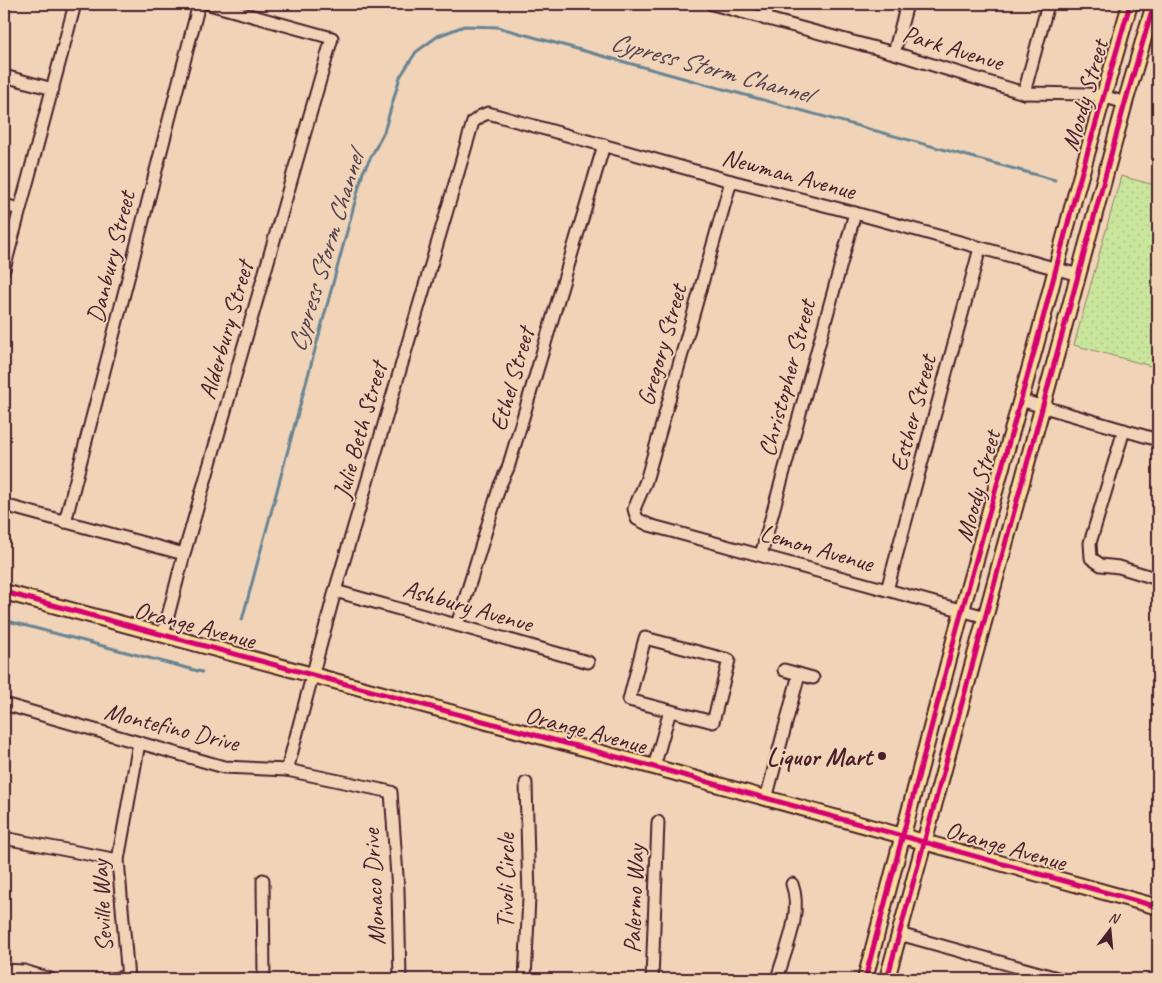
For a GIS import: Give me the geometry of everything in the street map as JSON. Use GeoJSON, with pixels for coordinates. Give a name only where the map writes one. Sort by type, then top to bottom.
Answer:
{"type":"FeatureCollection","features":[{"type":"Feature","properties":{"kind":"main road","name":"Moody Street"},"geometry":{"type":"LineString","coordinates":[[865,979],[962,610],[1130,4]]}},
{"type":"Feature","properties":{"kind":"main road","name":"Moody Street"},"geometry":{"type":"LineString","coordinates":[[887,979],[1125,103],[1154,4]]}},
{"type":"Feature","properties":{"kind":"main road","name":"Orange Avenue"},"geometry":{"type":"LineString","coordinates":[[4,592],[654,767],[1158,907]]}},
{"type":"Feature","properties":{"kind":"street"},"geometry":{"type":"LineString","coordinates":[[4,269],[75,4]]}},
{"type":"Feature","properties":{"kind":"street","name":"Danbury Street"},"geometry":{"type":"LineString","coordinates":[[65,522],[198,4]]}},
{"type":"Feature","properties":{"kind":"street","name":"Alderbury Street"},"geometry":{"type":"LineString","coordinates":[[163,636],[184,554],[332,38],[210,4]]}},
{"type":"Feature","properties":{"kind":"street","name":"Park Avenue"},"geometry":{"type":"LineString","coordinates":[[712,4],[894,53],[1024,92],[1087,94],[1103,96],[1125,103]]}},
{"type":"Feature","properties":{"kind":"street"},"geometry":{"type":"LineString","coordinates":[[765,19],[769,4]]}},
{"type":"Feature","properties":{"kind":"street"},"geometry":{"type":"LineString","coordinates":[[894,53],[907,4]]}},
{"type":"Feature","properties":{"kind":"street"},"geometry":{"type":"LineString","coordinates":[[1024,92],[1048,4]]}},
{"type":"Feature","properties":{"kind":"street"},"geometry":{"type":"LineString","coordinates":[[4,76],[53,89]]}},
{"type":"Feature","properties":{"kind":"street","name":"Newman Avenue"},"geometry":{"type":"LineString","coordinates":[[488,114],[1079,275]]}},
{"type":"Feature","properties":{"kind":"street","name":"Julie Beth Street"},"geometry":{"type":"LineString","coordinates":[[287,770],[335,591],[473,122],[481,116],[488,114]]}},
{"type":"Feature","properties":{"kind":"street","name":"Ethel Street"},"geometry":{"type":"LineString","coordinates":[[457,625],[500,485],[508,468],[604,145]]}},
{"type":"Feature","properties":{"kind":"street","name":"Gregory Street"},"geometry":{"type":"LineString","coordinates":[[638,519],[634,509],[646,481],[731,181]]}},
{"type":"Feature","properties":{"kind":"street"},"geometry":{"type":"LineString","coordinates":[[4,205],[20,209]]}},
{"type":"Feature","properties":{"kind":"street","name":"Christopher Street"},"geometry":{"type":"LineString","coordinates":[[761,555],[855,213]]}},
{"type":"Feature","properties":{"kind":"street","name":"Esther Street"},"geometry":{"type":"LineString","coordinates":[[886,590],[980,248]]}},
{"type":"Feature","properties":{"kind":"street"},"geometry":{"type":"LineString","coordinates":[[1020,400],[1158,440]]}},
{"type":"Feature","properties":{"kind":"street"},"geometry":{"type":"LineString","coordinates":[[1124,430],[1090,543],[1091,558],[1101,565],[1119,567],[1158,579]]}},
{"type":"Feature","properties":{"kind":"street"},"geometry":{"type":"LineString","coordinates":[[4,505],[184,554]]}},
{"type":"Feature","properties":{"kind":"street","name":"Lemon Avenue"},"geometry":{"type":"LineString","coordinates":[[638,519],[649,525],[986,617]]}},
{"type":"Feature","properties":{"kind":"street","name":"Ashbury Avenue"},"geometry":{"type":"LineString","coordinates":[[335,591],[588,662]]}},
{"type":"Feature","properties":{"kind":"street"},"geometry":{"type":"LineString","coordinates":[[646,638],[729,660],[713,722],[670,711],[629,700],[646,638]]}},
{"type":"Feature","properties":{"kind":"street"},"geometry":{"type":"LineString","coordinates":[[784,670],[813,678]]}},
{"type":"Feature","properties":{"kind":"street"},"geometry":{"type":"LineString","coordinates":[[766,798],[799,674]]}},
{"type":"Feature","properties":{"kind":"street","name":"Montefino Drive"},"geometry":{"type":"LineString","coordinates":[[4,704],[224,767],[287,770],[391,792]]}},
{"type":"Feature","properties":{"kind":"street"},"geometry":{"type":"LineString","coordinates":[[654,767],[670,711]]}},
{"type":"Feature","properties":{"kind":"street","name":"Seville Way"},"geometry":{"type":"LineString","coordinates":[[127,978],[118,860],[139,743]]}},
{"type":"Feature","properties":{"kind":"street","name":"Tivoli Circle"},"geometry":{"type":"LineString","coordinates":[[525,979],[529,898],[526,783]]}},
{"type":"Feature","properties":{"kind":"street","name":"Monaco Drive"},"geometry":{"type":"LineString","coordinates":[[391,792],[398,890],[400,979]]}},
{"type":"Feature","properties":{"kind":"street","name":"Palermo Way"},"geometry":{"type":"LineString","coordinates":[[652,979],[658,822]]}},
{"type":"Feature","properties":{"kind":"street"},"geometry":{"type":"LineString","coordinates":[[4,838],[118,860]]}},
{"type":"Feature","properties":{"kind":"street"},"geometry":{"type":"LineString","coordinates":[[263,880],[264,979]]}},
{"type":"Feature","properties":{"kind":"street"},"geometry":{"type":"LineString","coordinates":[[776,979],[795,913],[795,891],[792,884]]}},
{"type":"Feature","properties":{"kind":"street"},"geometry":{"type":"LineString","coordinates":[[899,934],[1061,979]]}},
{"type":"Feature","properties":{"kind":"street"},"geometry":{"type":"LineString","coordinates":[[4,970],[24,971],[50,979]]}},
{"type":"Feature","properties":{"kind":"street"},"geometry":{"type":"LineString","coordinates":[[110,979],[127,978]]}},
{"type":"Feature","properties":{"kind":"green space"},"geometry":{"type":"Polygon","coordinates":[[[1121,176],[1158,186],[1158,368],[1074,345],[1121,176]]]}},
{"type":"Feature","properties":{"kind":"waterway","name":"Cypress Storm Channel"},"geometry":{"type":"LineString","coordinates":[[242,620],[363,172],[384,132],[400,77],[416,52],[438,36],[464,26],[497,27],[1055,180]]}},
{"type":"Feature","properties":{"kind":"waterway","name":"Cypress Storm Channel"},"geometry":{"type":"LineString","coordinates":[[4,620],[202,672]]}},
{"type":"Feature","properties":{"kind":"cycle path"},"geometry":{"type":"LineString","coordinates":[[865,979],[962,610],[1036,345],[1075,196],[1130,4]]}},
{"type":"Feature","properties":{"kind":"cycle path"},"geometry":{"type":"LineString","coordinates":[[887,979],[1125,103],[1154,4]]}},
{"type":"Feature","properties":{"kind":"cycle path"},"geometry":{"type":"LineString","coordinates":[[4,592],[654,767],[1158,907]]}},
{"type":"Feature","properties":{"kind":"place","name":"Liquor Mart"},"geometry":{"type":"Point","coordinates":[882,756]}}]}
